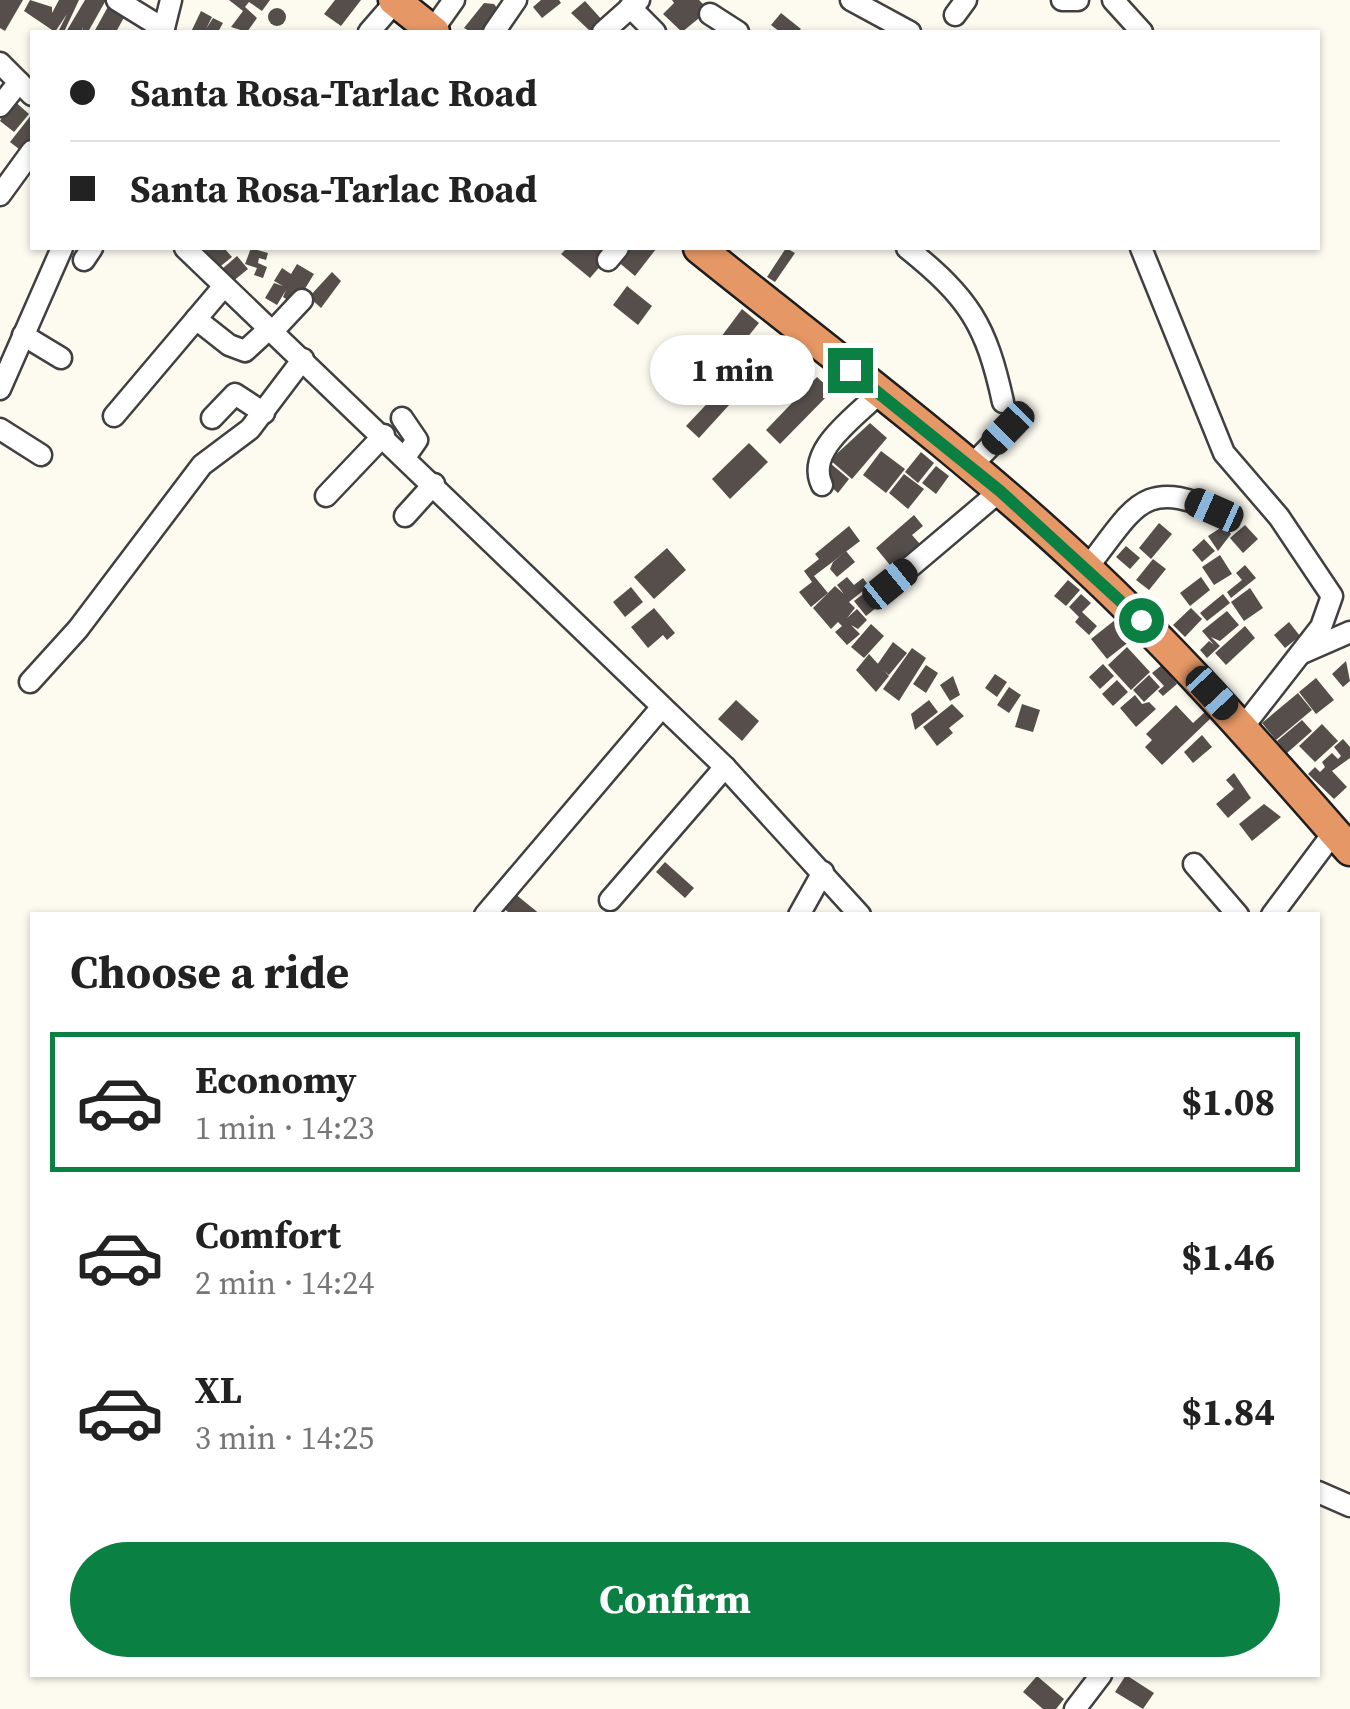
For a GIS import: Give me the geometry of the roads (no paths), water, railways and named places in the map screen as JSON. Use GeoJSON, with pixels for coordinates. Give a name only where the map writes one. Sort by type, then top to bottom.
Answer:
{"type":"FeatureCollection","features":[{"type":"Feature","properties":{"kind":"highway"},"geometry":{"type":"LineString","coordinates":[[395,1],[431,30]]}},
{"type":"Feature","properties":{"kind":"highway"},"geometry":{"type":"LineString","coordinates":[[701,250],[1000,491],[1087,568],[1243,727],[1342,841]]}},
{"type":"Feature","properties":{"kind":"street"},"geometry":{"type":"LineString","coordinates":[[117,0],[162,30]]}},
{"type":"Feature","properties":{"kind":"street"},"geometry":{"type":"LineString","coordinates":[[164,30],[171,0]]}},
{"type":"Feature","properties":{"kind":"street"},"geometry":{"type":"LineString","coordinates":[[434,30],[454,0]]}},
{"type":"Feature","properties":{"kind":"street"},"geometry":{"type":"LineString","coordinates":[[495,30],[516,0]]}},
{"type":"Feature","properties":{"kind":"street"},"geometry":{"type":"LineString","coordinates":[[1063,0],[1078,0]]}},
{"type":"Feature","properties":{"kind":"street"},"geometry":{"type":"LineString","coordinates":[[1113,0],[1140,30]]}},
{"type":"Feature","properties":{"kind":"street"},"geometry":{"type":"LineString","coordinates":[[371,30],[395,1]]}},
{"type":"Feature","properties":{"kind":"street"},"geometry":{"type":"LineString","coordinates":[[858,2],[907,30]]}},
{"type":"Feature","properties":{"kind":"street"},"geometry":{"type":"LineString","coordinates":[[605,30],[635,4],[654,30]]}},
{"type":"Feature","properties":{"kind":"street"},"geometry":{"type":"LineString","coordinates":[[710,14],[735,30]]}},
{"type":"Feature","properties":{"kind":"street"},"geometry":{"type":"LineString","coordinates":[[0,63],[26,89],[0,106]]}},
{"type":"Feature","properties":{"kind":"street"},"geometry":{"type":"LineString","coordinates":[[0,195],[22,154]]}},
{"type":"Feature","properties":{"kind":"street"},"geometry":{"type":"LineString","coordinates":[[0,389],[61,250]]}},
{"type":"Feature","properties":{"kind":"street"},"geometry":{"type":"LineString","coordinates":[[187,250],[434,484],[661,708],[726,766],[857,912]]}},
{"type":"Feature","properties":{"kind":"street"},"geometry":{"type":"LineString","coordinates":[[909,250],[956,288],[978,317],[1003,402]]}},
{"type":"Feature","properties":{"kind":"street"},"geometry":{"type":"LineString","coordinates":[[1142,250],[1224,453],[1279,517],[1332,596],[1321,627],[1243,727]]}},
{"type":"Feature","properties":{"kind":"street"},"geometry":{"type":"LineString","coordinates":[[114,416],[224,286]]}},
{"type":"Feature","properties":{"kind":"street"},"geometry":{"type":"LineString","coordinates":[[196,319],[230,346],[246,351],[302,300]]}},
{"type":"Feature","properties":{"kind":"street"},"geometry":{"type":"LineString","coordinates":[[23,335],[61,358]]}},
{"type":"Feature","properties":{"kind":"street"},"geometry":{"type":"LineString","coordinates":[[30,682],[78,629],[202,465],[241,438],[304,359]]}},
{"type":"Feature","properties":{"kind":"street"},"geometry":{"type":"LineString","coordinates":[[822,485],[816,474],[818,457],[879,393]]}},
{"type":"Feature","properties":{"kind":"street"},"geometry":{"type":"LineString","coordinates":[[212,418],[234,394],[264,413]]}},
{"type":"Feature","properties":{"kind":"street"},"geometry":{"type":"LineString","coordinates":[[402,418],[418,440],[405,457]]}},
{"type":"Feature","properties":{"kind":"street"},"geometry":{"type":"LineString","coordinates":[[970,467],[1008,428]]}},
{"type":"Feature","properties":{"kind":"street"},"geometry":{"type":"LineString","coordinates":[[0,429],[41,455]]}},
{"type":"Feature","properties":{"kind":"street"},"geometry":{"type":"LineString","coordinates":[[326,496],[384,436]]}},
{"type":"Feature","properties":{"kind":"street"},"geometry":{"type":"LineString","coordinates":[[405,516],[434,484]]}},
{"type":"Feature","properties":{"kind":"street"},"geometry":{"type":"LineString","coordinates":[[890,584],[1000,491]]}},
{"type":"Feature","properties":{"kind":"street"},"geometry":{"type":"LineString","coordinates":[[1087,568],[1134,511],[1152,497],[1174,495],[1222,514]]}},
{"type":"Feature","properties":{"kind":"street"},"geometry":{"type":"LineString","coordinates":[[1300,654],[1350,632]]}},
{"type":"Feature","properties":{"kind":"street"},"geometry":{"type":"LineString","coordinates":[[488,912],[661,708]]}},
{"type":"Feature","properties":{"kind":"street"},"geometry":{"type":"LineString","coordinates":[[610,900],[726,766]]}},
{"type":"Feature","properties":{"kind":"street"},"geometry":{"type":"LineString","coordinates":[[1275,912],[1342,841]]}},
{"type":"Feature","properties":{"kind":"street"},"geometry":{"type":"LineString","coordinates":[[1194,864],[1235,912]]}},
{"type":"Feature","properties":{"kind":"street"},"geometry":{"type":"LineString","coordinates":[[801,912],[823,872]]}},
{"type":"Feature","properties":{"kind":"street"},"geometry":{"type":"LineString","coordinates":[[1320,1493],[1350,1506]]}},
{"type":"Feature","properties":{"kind":"street"},"geometry":{"type":"LineString","coordinates":[[1075,1709],[1099,1677]]}}]}
